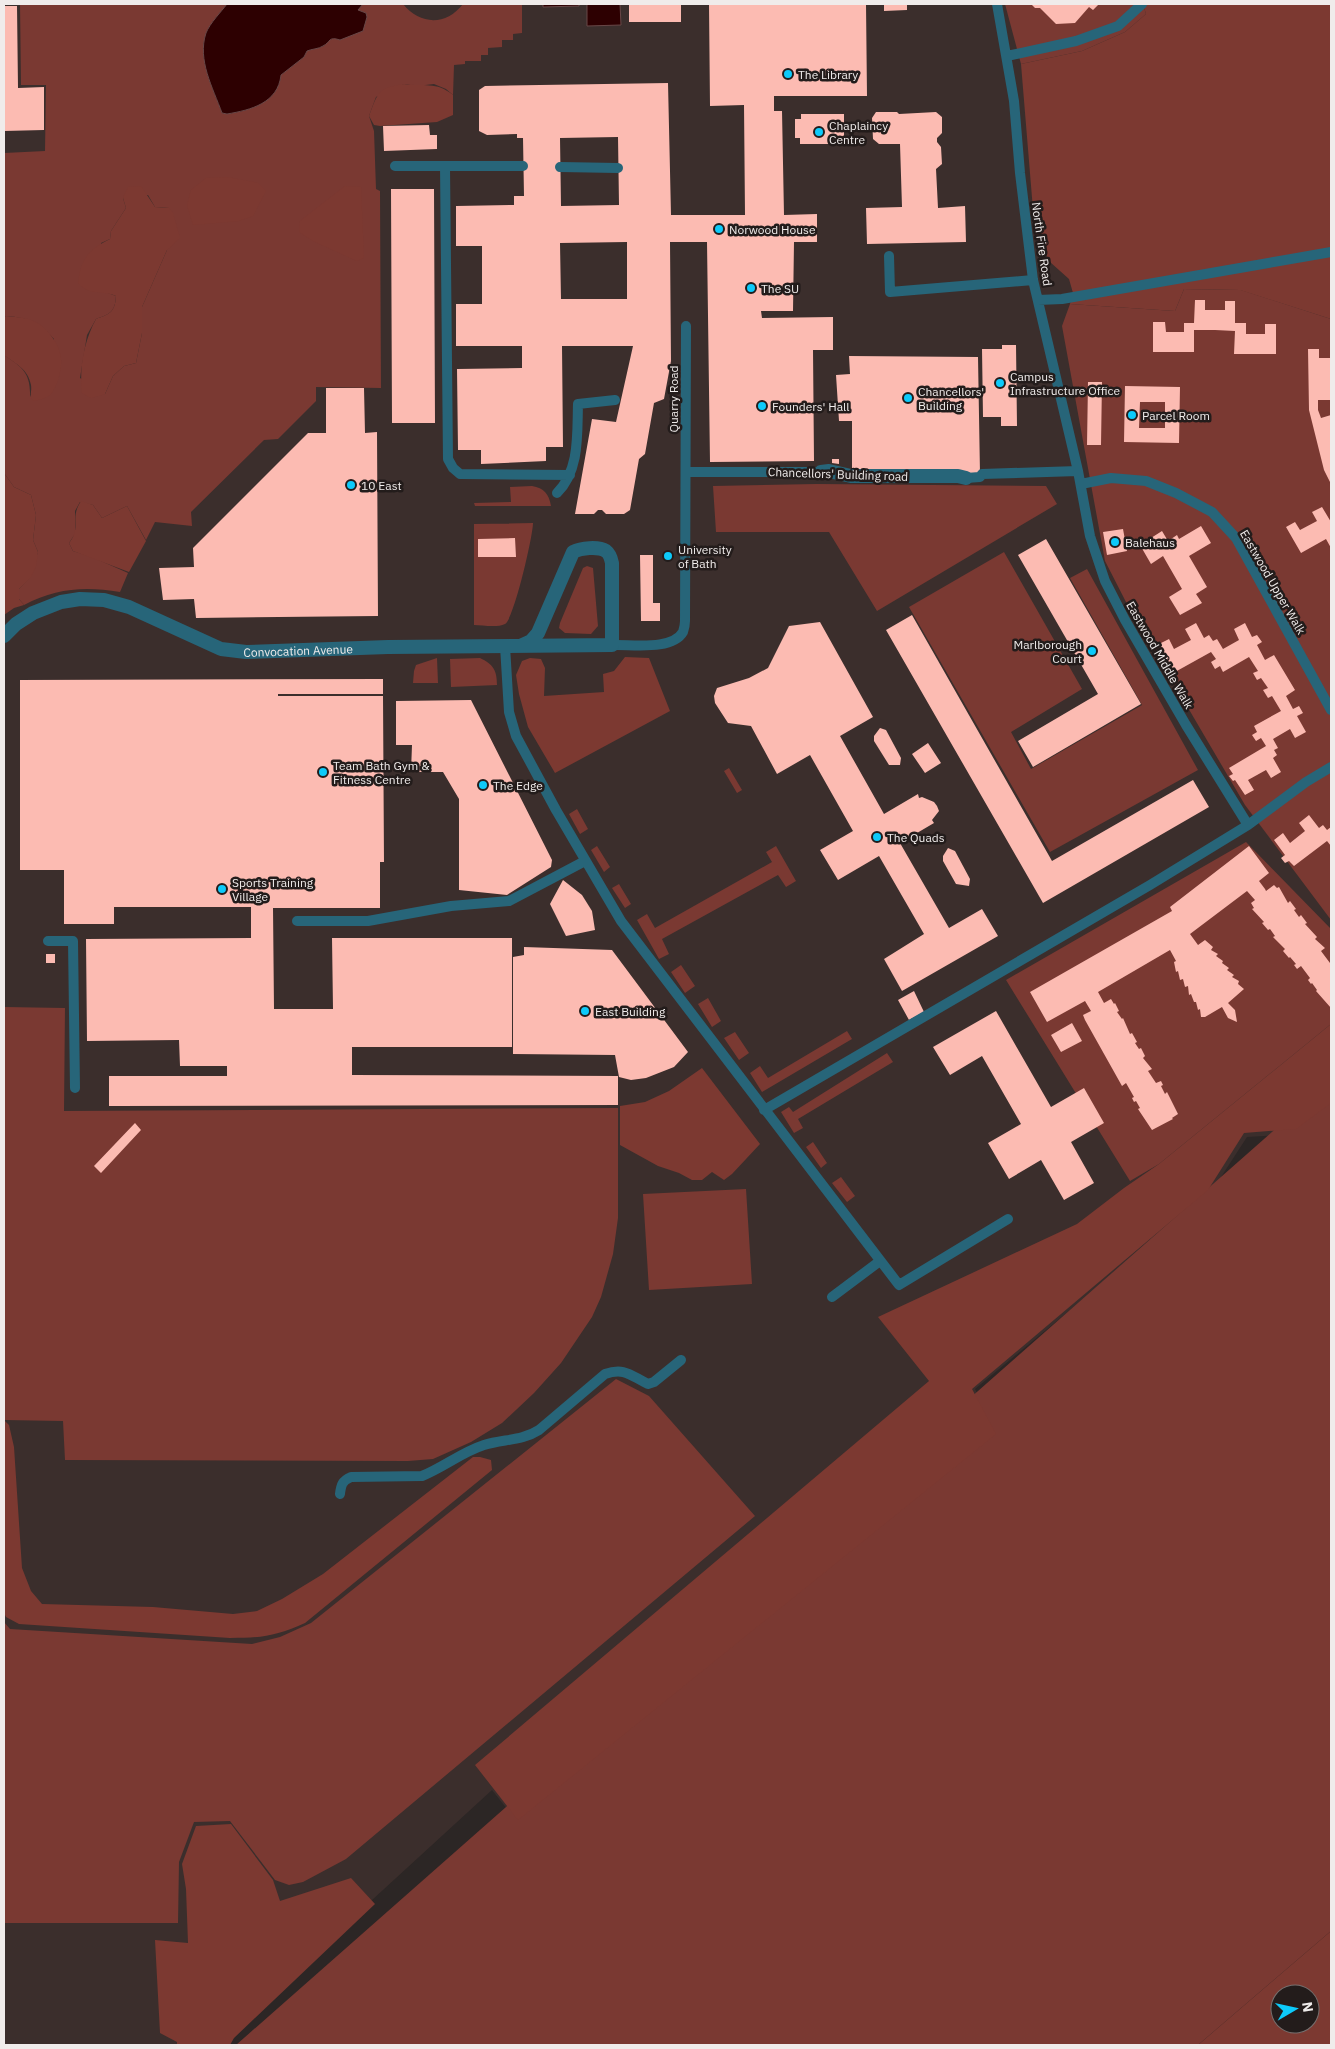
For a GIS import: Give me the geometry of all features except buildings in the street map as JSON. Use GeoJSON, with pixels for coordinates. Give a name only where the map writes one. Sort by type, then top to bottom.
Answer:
{"type":"FeatureCollection","features":[{"type":"Feature","properties":{"kind":"street","name":"Chancellors' Building road"},"geometry":{"type":"LineString","coordinates":[[821,472],[829,471],[851,476],[958,476],[966,478]]}},
{"type":"Feature","properties":{"kind":"street"},"geometry":{"type":"LineString","coordinates":[[520,646],[531,641],[538,632],[570,557],[573,552],[583,548],[605,550],[611,557],[612,645]]}},
{"type":"Feature","properties":{"kind":"street","name":"Convocation Avenue"},"geometry":{"type":"LineString","coordinates":[[4,636],[16,624],[33,613],[61,602],[80,599],[104,600],[129,607],[221,649],[246,652],[388,647],[612,645]]}},
{"type":"Feature","properties":{"kind":"lane","name":"North Fire Road"},"geometry":{"type":"LineString","coordinates":[[997,4],[1014,101],[1020,173],[1034,280],[1081,484]]}},
{"type":"Feature","properties":{"kind":"lane"},"geometry":{"type":"LineString","coordinates":[[1007,56],[1076,41],[1118,26],[1142,4]]}},
{"type":"Feature","properties":{"kind":"lane"},"geometry":{"type":"LineString","coordinates":[[395,166],[523,166]]}},
{"type":"Feature","properties":{"kind":"lane"},"geometry":{"type":"LineString","coordinates":[[445,166],[448,459],[453,468],[460,474],[570,475]]}},
{"type":"Feature","properties":{"kind":"lane"},"geometry":{"type":"LineString","coordinates":[[560,167],[618,168]]}},
{"type":"Feature","properties":{"kind":"lane"},"geometry":{"type":"LineString","coordinates":[[1038,300],[1062,299],[1331,252]]}},
{"type":"Feature","properties":{"kind":"lane"},"geometry":{"type":"LineString","coordinates":[[889,256],[890,292],[1034,280]]}},
{"type":"Feature","properties":{"kind":"lane","name":"Quarry Road"},"geometry":{"type":"LineString","coordinates":[[612,645],[665,644],[674,641],[683,632],[686,621],[686,326]]}},
{"type":"Feature","properties":{"kind":"lane"},"geometry":{"type":"LineString","coordinates":[[557,493],[567,483],[570,475],[577,444],[578,404],[615,400]]}},
{"type":"Feature","properties":{"kind":"lane","name":"Chancellors' Building road"},"geometry":{"type":"LineString","coordinates":[[966,478],[980,477],[982,474],[1078,471]]}},
{"type":"Feature","properties":{"kind":"lane","name":"Chancellors' Building road"},"geometry":{"type":"LineString","coordinates":[[687,472],[821,472]]}},
{"type":"Feature","properties":{"kind":"lane","name":"Eastwood Upper Walk"},"geometry":{"type":"LineString","coordinates":[[1081,484],[1111,478],[1146,482],[1212,512],[1236,538],[1331,710]]}},
{"type":"Feature","properties":{"kind":"lane","name":"Eastwood Middle Walk"},"geometry":{"type":"LineString","coordinates":[[1081,484],[1087,539],[1105,581],[1125,620],[1186,725],[1248,825]]}},
{"type":"Feature","properties":{"kind":"lane"},"geometry":{"type":"LineString","coordinates":[[505,646],[509,712],[516,736],[585,861],[621,921],[899,1285],[1008,1219]]}},
{"type":"Feature","properties":{"kind":"lane"},"geometry":{"type":"LineString","coordinates":[[764,1110],[1150,885],[1248,825],[1306,782],[1331,768]]}},
{"type":"Feature","properties":{"kind":"lane"},"geometry":{"type":"LineString","coordinates":[[297,922],[368,921],[451,906],[509,901],[585,861]]}},
{"type":"Feature","properties":{"kind":"lane"},"geometry":{"type":"LineString","coordinates":[[48,941],[73,941],[75,1088]]}},
{"type":"Feature","properties":{"kind":"lane"},"geometry":{"type":"LineString","coordinates":[[832,1297],[880,1261]]}},
{"type":"Feature","properties":{"kind":"lane"},"geometry":{"type":"LineString","coordinates":[[340,1494],[340,1485],[351,1476],[422,1476],[454,1458],[485,1444],[529,1437],[540,1430],[605,1374],[615,1371],[625,1372],[648,1384],[654,1382],[681,1360]]}},
{"type":"Feature","properties":{"kind":"shaded area","name":"University of Bath"},"geometry":{"type":"Polygon","coordinates":[[[4,4],[1331,4],[1331,1109],[1297,1134],[1247,1137],[1210,1194],[975,1389],[998,1434],[518,1823],[492,1790],[214,2045],[4,2045],[4,4]]]}},
{"type":"Feature","properties":{"kind":"shaded area"},"geometry":{"type":"Polygon","coordinates":[[[20,4],[227,4],[206,33],[203,53],[207,74],[214,94],[222,113],[227,114],[262,104],[269,99],[279,85],[281,75],[304,57],[307,51],[324,46],[328,40],[334,38],[366,13],[357,10],[363,4],[403,4],[417,16],[433,20],[449,16],[463,4],[522,4],[522,33],[513,34],[513,40],[502,40],[502,47],[488,48],[488,55],[481,55],[481,61],[465,61],[465,64],[454,65],[453,95],[446,89],[434,84],[417,86],[404,84],[376,97],[369,116],[374,131],[376,189],[380,191],[381,388],[316,387],[316,401],[278,439],[264,440],[191,512],[192,526],[155,522],[146,540],[127,506],[102,518],[93,505],[80,502],[75,511],[75,534],[69,543],[73,551],[128,573],[120,592],[95,589],[71,590],[48,595],[24,605],[19,599],[19,589],[30,577],[38,552],[33,540],[36,515],[31,495],[14,487],[4,473],[4,355],[16,363],[27,376],[30,397],[54,339],[33,322],[21,318],[4,317],[4,153],[45,151],[46,85],[21,85],[20,4]],[[148,195],[123,198],[126,208],[111,231],[110,239],[101,243],[108,293],[116,296],[111,312],[96,319],[87,335],[80,378],[105,394],[113,376],[124,366],[136,363],[142,333],[142,307],[167,250],[169,208],[155,207],[148,195]]]}},
{"type":"Feature","properties":{"kind":"shaded area"},"geometry":{"type":"Polygon","coordinates":[[[227,4],[363,4],[358,10],[366,13],[367,17],[363,31],[340,40],[331,39],[321,47],[307,51],[304,57],[281,75],[275,92],[262,104],[227,114],[222,113],[214,94],[207,74],[203,53],[206,33],[227,4]]]}},
{"type":"Feature","properties":{"kind":"shaded area"},"geometry":{"type":"Polygon","coordinates":[[[543,4],[579,4],[579,6],[543,7],[543,4]]]}},
{"type":"Feature","properties":{"kind":"shaded area"},"geometry":{"type":"Polygon","coordinates":[[[587,4],[620,4],[621,25],[587,26],[587,4]]]}},
{"type":"Feature","properties":{"kind":"shaded area"},"geometry":{"type":"Polygon","coordinates":[[[1005,4],[1143,4],[1146,14],[1125,32],[1082,51],[1021,64],[1005,4]]]}},
{"type":"Feature","properties":{"kind":"shaded area"},"geometry":{"type":"Polygon","coordinates":[[[1143,4],[1331,4],[1331,319],[1240,290],[1184,289],[1175,311],[1070,304],[1073,293],[1069,279],[1050,262],[1035,234],[1021,64],[1082,51],[1125,32],[1146,14],[1143,4]]]}},
{"type":"Feature","properties":{"kind":"shaded area"},"geometry":{"type":"Polygon","coordinates":[[[404,84],[430,85],[447,91],[453,95],[453,115],[437,122],[374,125],[369,116],[377,96],[389,87],[404,84]]]}},
{"type":"Feature","properties":{"kind":"shaded area"},"geometry":{"type":"Polygon","coordinates":[[[227,177],[258,183],[266,191],[253,216],[239,221],[193,225],[187,205],[191,190],[206,178],[227,177]]]}},
{"type":"Feature","properties":{"kind":"shaded area"},"geometry":{"type":"Polygon","coordinates":[[[141,186],[155,207],[169,208],[173,213],[180,238],[167,250],[142,307],[142,333],[136,363],[124,366],[113,376],[105,394],[91,398],[82,393],[83,355],[96,319],[111,312],[116,296],[87,290],[78,283],[79,275],[84,261],[91,251],[110,239],[111,231],[126,208],[123,198],[128,187],[141,186]]]}},
{"type":"Feature","properties":{"kind":"shaded area"},"geometry":{"type":"Polygon","coordinates":[[[345,186],[361,187],[364,258],[357,261],[313,241],[299,232],[300,221],[345,186]]]}},
{"type":"Feature","properties":{"kind":"shaded area"},"geometry":{"type":"Polygon","coordinates":[[[1184,289],[1241,290],[1331,319],[1331,920],[1245,805],[1126,602],[1105,561],[1062,326],[1070,304],[1175,311],[1184,289]]]}},
{"type":"Feature","properties":{"kind":"shaded area"},"geometry":{"type":"Polygon","coordinates":[[[4,317],[26,318],[39,324],[50,334],[58,346],[61,355],[60,373],[53,391],[47,397],[33,401],[31,385],[27,375],[21,367],[4,355],[4,317]]]}},
{"type":"Feature","properties":{"kind":"shaded area"},"geometry":{"type":"Polygon","coordinates":[[[4,473],[14,487],[31,495],[36,515],[33,540],[38,552],[36,566],[31,577],[19,589],[19,599],[24,605],[14,608],[4,615],[4,473]]]}},
{"type":"Feature","properties":{"kind":"shaded area"},"geometry":{"type":"Polygon","coordinates":[[[817,484],[1046,486],[1057,504],[877,611],[829,532],[716,532],[713,486],[817,484]]]}},
{"type":"Feature","properties":{"kind":"shaded area"},"geometry":{"type":"Polygon","coordinates":[[[532,486],[540,488],[545,492],[551,506],[475,506],[474,503],[511,502],[510,487],[532,486]]]}},
{"type":"Feature","properties":{"kind":"shaded area"},"geometry":{"type":"Polygon","coordinates":[[[81,501],[93,505],[102,518],[127,506],[146,541],[129,572],[73,551],[69,543],[75,532],[76,513],[81,501]]]}},
{"type":"Feature","properties":{"kind":"shaded area"},"geometry":{"type":"Polygon","coordinates":[[[533,523],[522,576],[509,619],[502,625],[474,625],[474,524],[533,523]]]}},
{"type":"Feature","properties":{"kind":"shaded area"},"geometry":{"type":"Polygon","coordinates":[[[1004,552],[1082,689],[1011,732],[1031,769],[1142,705],[1070,578],[1087,569],[1198,770],[1050,852],[909,607],[1004,552]]]}},
{"type":"Feature","properties":{"kind":"shaded area"},"geometry":{"type":"Polygon","coordinates":[[[587,566],[593,568],[598,626],[591,634],[565,633],[559,628],[560,623],[583,568],[587,566]]]}},
{"type":"Feature","properties":{"kind":"shaded area"},"geometry":{"type":"Polygon","coordinates":[[[625,657],[649,658],[670,711],[555,773],[528,727],[516,675],[522,661],[530,658],[541,659],[545,668],[544,696],[604,692],[603,674],[614,671],[625,657]]]}},
{"type":"Feature","properties":{"kind":"shaded area"},"geometry":{"type":"Polygon","coordinates":[[[437,658],[438,683],[413,683],[416,665],[437,658]]]}},
{"type":"Feature","properties":{"kind":"shaded area"},"geometry":{"type":"Polygon","coordinates":[[[480,658],[493,668],[497,685],[451,687],[450,659],[480,658]]]}},
{"type":"Feature","properties":{"kind":"shaded area"},"geometry":{"type":"Polygon","coordinates":[[[729,768],[742,790],[737,793],[724,771],[729,768]]]}},
{"type":"Feature","properties":{"kind":"shaded area"},"geometry":{"type":"Polygon","coordinates":[[[577,809],[588,829],[580,834],[569,814],[577,809]]]}},
{"type":"Feature","properties":{"kind":"shaded area"},"geometry":{"type":"Polygon","coordinates":[[[1246,842],[1331,929],[1331,1024],[1159,1164],[1130,1181],[1006,980],[1246,842]]]}},
{"type":"Feature","properties":{"kind":"shaded area"},"geometry":{"type":"Polygon","coordinates":[[[597,846],[610,867],[604,872],[591,850],[597,846]]]}},
{"type":"Feature","properties":{"kind":"shaded area"},"geometry":{"type":"Polygon","coordinates":[[[776,846],[796,881],[786,887],[778,875],[662,939],[669,954],[659,959],[637,920],[647,914],[655,928],[772,862],[766,852],[776,846]]]}},
{"type":"Feature","properties":{"kind":"shaded area"},"geometry":{"type":"Polygon","coordinates":[[[619,884],[631,904],[625,908],[612,888],[619,884]]]}},
{"type":"Feature","properties":{"kind":"shaded area"},"geometry":{"type":"Polygon","coordinates":[[[681,965],[695,986],[685,993],[671,972],[681,965]]]}},
{"type":"Feature","properties":{"kind":"shaded area"},"geometry":{"type":"Polygon","coordinates":[[[708,998],[721,1021],[712,1027],[698,1004],[708,998]]]}},
{"type":"Feature","properties":{"kind":"shaded area"},"geometry":{"type":"Polygon","coordinates":[[[4,1007],[65,1008],[64,1111],[618,1108],[618,1218],[613,1254],[601,1297],[592,1317],[561,1363],[534,1393],[502,1423],[471,1442],[433,1459],[408,1461],[65,1460],[63,1421],[4,1420],[4,1007]]]}},
{"type":"Feature","properties":{"kind":"shaded area"},"geometry":{"type":"Polygon","coordinates":[[[1331,1024],[1331,1103],[1296,1129],[1244,1133],[1208,1190],[972,1389],[996,1434],[518,1820],[475,1765],[929,1381],[878,1317],[1077,1224],[1159,1164],[1331,1024]]]}},
{"type":"Feature","properties":{"kind":"shaded area"},"geometry":{"type":"Polygon","coordinates":[[[847,1031],[852,1039],[762,1092],[750,1073],[760,1066],[768,1078],[847,1031]]]}},
{"type":"Feature","properties":{"kind":"shaded area"},"geometry":{"type":"Polygon","coordinates":[[[735,1032],[749,1053],[739,1060],[724,1038],[735,1032]]]}},
{"type":"Feature","properties":{"kind":"shaded area"},"geometry":{"type":"Polygon","coordinates":[[[887,1053],[893,1062],[798,1119],[803,1128],[794,1133],[781,1112],[789,1107],[793,1112],[887,1053]]]}},
{"type":"Feature","properties":{"kind":"shaded area"},"geometry":{"type":"Polygon","coordinates":[[[702,1068],[760,1144],[724,1180],[712,1172],[702,1180],[692,1180],[679,1173],[658,1166],[620,1145],[620,1106],[645,1102],[669,1091],[702,1068]]]}},
{"type":"Feature","properties":{"kind":"shaded area"},"geometry":{"type":"Polygon","coordinates":[[[1331,1080],[1331,1931],[1198,2045],[236,2045],[1331,1080]]]}},
{"type":"Feature","properties":{"kind":"shaded area"},"geometry":{"type":"Polygon","coordinates":[[[813,1142],[827,1163],[821,1168],[806,1147],[813,1142]]]}},
{"type":"Feature","properties":{"kind":"shaded area"},"geometry":{"type":"Polygon","coordinates":[[[841,1177],[855,1196],[847,1202],[832,1183],[841,1177]]]}},
{"type":"Feature","properties":{"kind":"shaded area"},"geometry":{"type":"Polygon","coordinates":[[[746,1189],[752,1284],[649,1290],[643,1194],[746,1189]]]}},
{"type":"Feature","properties":{"kind":"shaded area"},"geometry":{"type":"Polygon","coordinates":[[[616,1379],[649,1396],[755,1516],[346,1859],[303,1882],[289,1885],[275,1880],[230,1821],[194,1822],[179,1862],[178,1923],[4,1923],[4,1622],[10,1629],[252,1644],[280,1637],[311,1623],[616,1379]]]}},
{"type":"Feature","properties":{"kind":"shaded area"},"geometry":{"type":"Polygon","coordinates":[[[4,1420],[9,1425],[14,1447],[22,1568],[31,1591],[42,1604],[153,1607],[233,1614],[257,1611],[282,1599],[323,1574],[473,1457],[491,1460],[492,1470],[305,1623],[286,1631],[260,1637],[230,1638],[19,1624],[6,1617],[4,1613],[4,1420]]]}},
{"type":"Feature","properties":{"kind":"shaded area"},"geometry":{"type":"Polygon","coordinates":[[[231,1824],[273,1880],[280,1901],[351,1878],[375,1904],[234,2038],[230,2045],[177,2045],[177,2042],[160,2033],[155,1940],[188,1943],[186,1889],[182,1864],[196,1826],[231,1824]]]}},
{"type":"Feature","properties":{"kind":"shaded area"},"geometry":{"type":"Polygon","coordinates":[[[1331,1931],[1331,2045],[1198,2045],[1331,1931]]]}},
{"type":"Feature","properties":{"kind":"place","name":"The Library"},"geometry":{"type":"Point","coordinates":[788,74]}},
{"type":"Feature","properties":{"kind":"place","name":"Chaplaincy Centre"},"geometry":{"type":"Point","coordinates":[819,132]}},
{"type":"Feature","properties":{"kind":"place","name":"Norwood House"},"geometry":{"type":"Point","coordinates":[719,229]}},
{"type":"Feature","properties":{"kind":"place","name":"The SU"},"geometry":{"type":"Point","coordinates":[751,288]}},
{"type":"Feature","properties":{"kind":"place","name":"Campus Infrastructure Office"},"geometry":{"type":"Point","coordinates":[1000,383]}},
{"type":"Feature","properties":{"kind":"place","name":"Chancellors' Building"},"geometry":{"type":"Point","coordinates":[908,398]}},
{"type":"Feature","properties":{"kind":"place","name":"Founders' Hall"},"geometry":{"type":"Point","coordinates":[762,406]}},
{"type":"Feature","properties":{"kind":"place","name":"Parcel Room"},"geometry":{"type":"Point","coordinates":[1132,415]}},
{"type":"Feature","properties":{"kind":"place","name":"10 East"},"geometry":{"type":"Point","coordinates":[351,485]}},
{"type":"Feature","properties":{"kind":"place","name":"Balehaus"},"geometry":{"type":"Point","coordinates":[1115,542]}},
{"type":"Feature","properties":{"kind":"place","name":"University of Bath"},"geometry":{"type":"Point","coordinates":[668,556]}},
{"type":"Feature","properties":{"kind":"place","name":"Marlborough Court"},"geometry":{"type":"Point","coordinates":[1092,651]}},
{"type":"Feature","properties":{"kind":"place","name":"Team Bath Gym & Fitness Centre"},"geometry":{"type":"Point","coordinates":[323,772]}},
{"type":"Feature","properties":{"kind":"place","name":"The Edge"},"geometry":{"type":"Point","coordinates":[483,785]}},
{"type":"Feature","properties":{"kind":"place","name":"The Quads"},"geometry":{"type":"Point","coordinates":[877,837]}},
{"type":"Feature","properties":{"kind":"place","name":"Sports Training Village"},"geometry":{"type":"Point","coordinates":[222,889]}},
{"type":"Feature","properties":{"kind":"place","name":"East Building"},"geometry":{"type":"Point","coordinates":[585,1011]}}]}
